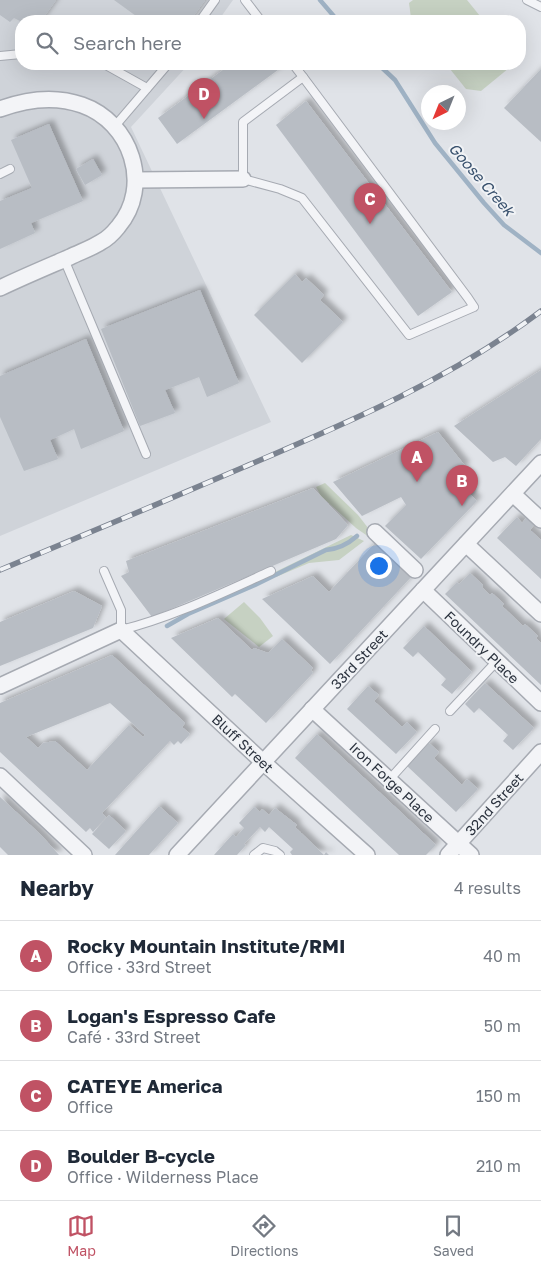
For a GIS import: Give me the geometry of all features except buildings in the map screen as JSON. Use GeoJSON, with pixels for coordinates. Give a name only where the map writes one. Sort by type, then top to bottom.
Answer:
{"type":"FeatureCollection","features":[{"type":"Feature","properties":{"kind":"street"},"geometry":{"type":"LineString","coordinates":[[0,109],[41,98],[83,105],[115,126],[124,139],[132,158],[136,180],[134,196],[119,226],[102,242],[0,288]]}},
{"type":"Feature","properties":{"kind":"street"},"geometry":{"type":"LineString","coordinates":[[136,180],[243,179]]}},
{"type":"Feature","properties":{"kind":"street","name":"33rd Street"},"geometry":{"type":"LineString","coordinates":[[177,855],[541,464]]}},
{"type":"Feature","properties":{"kind":"street"},"geometry":{"type":"LineString","coordinates":[[512,494],[541,520]]}},
{"type":"Feature","properties":{"kind":"street"},"geometry":{"type":"LineString","coordinates":[[375,532],[415,570]]}},
{"type":"Feature","properties":{"kind":"street"},"geometry":{"type":"LineString","coordinates":[[466,544],[541,614]]}},
{"type":"Feature","properties":{"kind":"street","name":"Foundry Place"},"geometry":{"type":"LineString","coordinates":[[423,590],[541,703]]}},
{"type":"Feature","properties":{"kind":"street"},"geometry":{"type":"LineString","coordinates":[[0,686],[121,630]]}},
{"type":"Feature","properties":{"kind":"street","name":"Bluff Street"},"geometry":{"type":"LineString","coordinates":[[121,630],[367,855]]}},
{"type":"Feature","properties":{"kind":"street","name":"Iron Forge Place"},"geometry":{"type":"LineString","coordinates":[[312,709],[471,855]]}},
{"type":"Feature","properties":{"kind":"street","name":"32nd Street"},"geometry":{"type":"LineString","coordinates":[[448,855],[541,752]]}},
{"type":"Feature","properties":{"kind":"street"},"geometry":{"type":"LineString","coordinates":[[0,776],[84,855]]}},
{"type":"Feature","properties":{"kind":"lane"},"geometry":{"type":"LineString","coordinates":[[205,15],[216,0]]}},
{"type":"Feature","properties":{"kind":"lane"},"geometry":{"type":"LineString","coordinates":[[245,0],[256,15]]}},
{"type":"Feature","properties":{"kind":"lane"},"geometry":{"type":"LineString","coordinates":[[527,0],[541,7]]}},
{"type":"Feature","properties":{"kind":"lane"},"geometry":{"type":"LineString","coordinates":[[0,56],[15,55]]}},
{"type":"Feature","properties":{"kind":"lane"},"geometry":{"type":"LineString","coordinates":[[115,70],[147,88]]}},
{"type":"Feature","properties":{"kind":"lane"},"geometry":{"type":"LineString","coordinates":[[115,126],[163,70]]}},
{"type":"Feature","properties":{"kind":"lane"},"geometry":{"type":"LineString","coordinates":[[298,70],[303,77],[474,307],[409,335],[302,198],[280,189],[243,179],[243,122],[303,77]]}},
{"type":"Feature","properties":{"kind":"lane"},"geometry":{"type":"LineString","coordinates":[[0,174],[10,169]]}},
{"type":"Feature","properties":{"kind":"lane"},"geometry":{"type":"LineString","coordinates":[[64,259],[146,454]]}},
{"type":"Feature","properties":{"kind":"lane"},"geometry":{"type":"LineString","coordinates":[[104,570],[121,610],[121,630],[147,624],[177,613],[270,571]]}},
{"type":"Feature","properties":{"kind":"lane"},"geometry":{"type":"LineString","coordinates":[[450,711],[497,661]]}},
{"type":"Feature","properties":{"kind":"lane"},"geometry":{"type":"LineString","coordinates":[[389,780],[435,729]]}},
{"type":"Feature","properties":{"kind":"lane"},"geometry":{"type":"LineString","coordinates":[[254,855],[264,848],[275,851],[280,855]]}},
{"type":"Feature","properties":{"kind":"shaded area"},"geometry":{"type":"Polygon","coordinates":[[[0,0],[233,0],[222,15],[15,15],[15,70],[183,70],[131,127],[271,422],[0,536],[0,0]]]}},
{"type":"Feature","properties":{"kind":"green space"},"geometry":{"type":"Polygon","coordinates":[[[413,0],[467,0],[479,15],[411,15],[409,3],[413,0]]]}},
{"type":"Feature","properties":{"kind":"green space"},"geometry":{"type":"Polygon","coordinates":[[[451,70],[507,70],[481,91],[466,89],[466,85],[463,85],[451,70]]]}},
{"type":"Feature","properties":{"kind":"green space"},"geometry":{"type":"Polygon","coordinates":[[[325,483],[358,515],[372,533],[369,537],[356,528],[321,496],[316,487],[325,483]]]}},
{"type":"Feature","properties":{"kind":"green space"},"geometry":{"type":"Polygon","coordinates":[[[351,535],[364,541],[339,560],[309,563],[276,577],[273,573],[351,535]]]}},
{"type":"Feature","properties":{"kind":"green space"},"geometry":{"type":"Polygon","coordinates":[[[244,602],[260,618],[273,636],[259,647],[224,619],[244,602]]]}},
{"type":"Feature","properties":{"kind":"waterway","name":"Goose Creek"},"geometry":{"type":"LineString","coordinates":[[320,0],[333,15]]}},
{"type":"Feature","properties":{"kind":"waterway","name":"Goose Creek"},"geometry":{"type":"LineString","coordinates":[[384,70],[395,80],[435,143],[484,203],[504,225],[541,253]]}},
{"type":"Feature","properties":{"kind":"waterway"},"geometry":{"type":"LineString","coordinates":[[167,626],[188,614],[255,585],[326,550],[343,546],[357,536]]}},
{"type":"Feature","properties":{"kind":"railway"},"geometry":{"type":"LineString","coordinates":[[0,570],[360,416],[435,379],[507,335],[541,311]]}},
{"type":"Feature","properties":{"kind":"place","name":"Boulder B-cycle"},"geometry":{"type":"Point","coordinates":[204,119]}},
{"type":"Feature","properties":{"kind":"place","name":"CATEYE America"},"geometry":{"type":"Point","coordinates":[370,224]}},
{"type":"Feature","properties":{"kind":"place","name":"Rocky Mountain Institute/RMI"},"geometry":{"type":"Point","coordinates":[417,482]}},
{"type":"Feature","properties":{"kind":"place","name":"Logan's Espresso Cafe"},"geometry":{"type":"Point","coordinates":[462,506]}}]}
